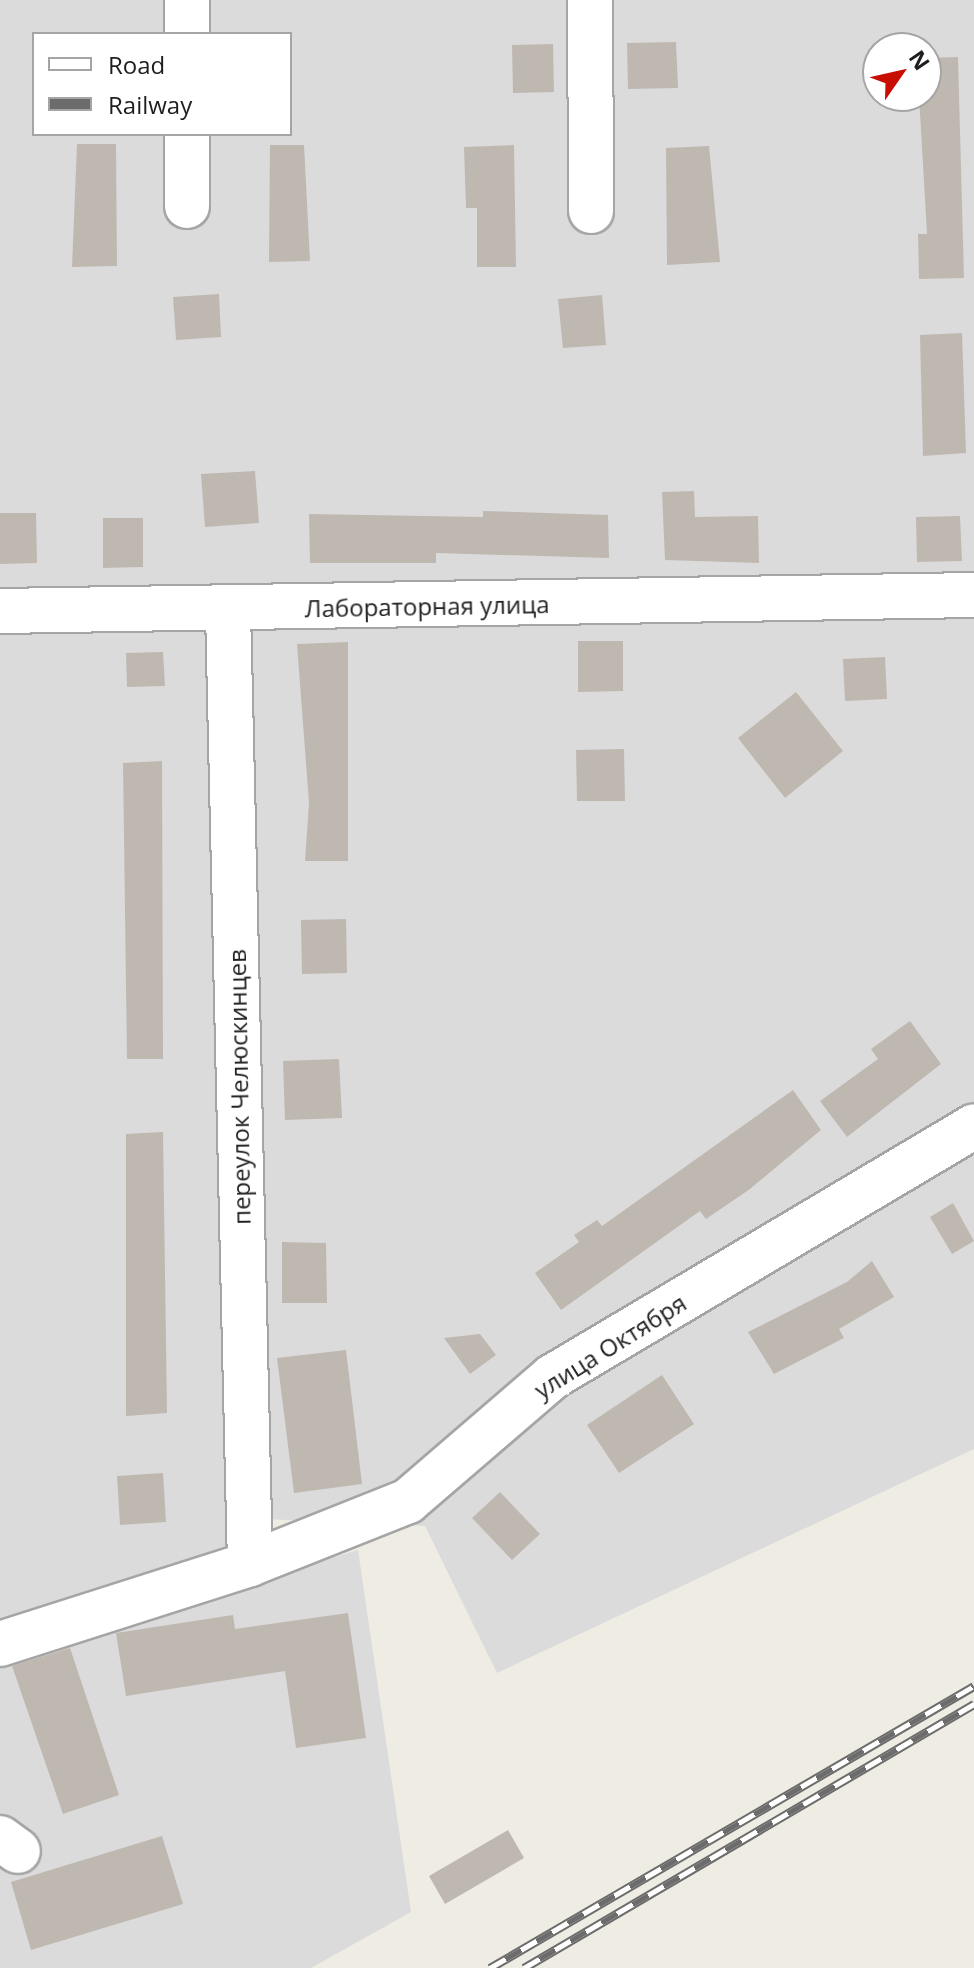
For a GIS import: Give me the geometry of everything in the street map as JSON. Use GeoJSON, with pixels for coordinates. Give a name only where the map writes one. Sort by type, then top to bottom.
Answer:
{"type":"FeatureCollection","features":[{"type":"Feature","properties":{"kind":"street"},"geometry":{"type":"LineString","coordinates":[[187,0],[187,32]]}},
{"type":"Feature","properties":{"kind":"street"},"geometry":{"type":"LineString","coordinates":[[590,0],[591,211]]}},
{"type":"Feature","properties":{"kind":"street"},"geometry":{"type":"LineString","coordinates":[[187,136],[187,206]]}},
{"type":"Feature","properties":{"kind":"street","name":"Лабораторная улица"},"geometry":{"type":"LineString","coordinates":[[0,611],[228,610],[974,595]]}},
{"type":"Feature","properties":{"kind":"street","name":"переулок Челюскинцев"},"geometry":{"type":"LineString","coordinates":[[228,610],[250,1564]]}},
{"type":"Feature","properties":{"kind":"street","name":"улица Октября"},"geometry":{"type":"LineString","coordinates":[[0,1644],[250,1564],[408,1501],[552,1377],[974,1126]]}},
{"type":"Feature","properties":{"kind":"shaded area"},"geometry":{"type":"Polygon","coordinates":[[[0,0],[974,0],[974,579],[206,585],[232,1547],[0,1623],[0,0]]]}},
{"type":"Feature","properties":{"kind":"shaded area"},"geometry":{"type":"Polygon","coordinates":[[[974,612],[974,1449],[497,1673],[425,1526],[264,1519],[248,624],[974,612]]]}},
{"type":"Feature","properties":{"kind":"shaded area"},"geometry":{"type":"Polygon","coordinates":[[[358,1550],[411,1912],[311,1968],[0,1968],[0,1657],[358,1550]]]}},
{"type":"Feature","properties":{"kind":"building"},"geometry":{"type":"Polygon","coordinates":[[[676,42],[678,88],[628,89],[627,43],[676,42]]]}},
{"type":"Feature","properties":{"kind":"building"},"geometry":{"type":"Polygon","coordinates":[[[553,44],[554,92],[513,93],[512,45],[553,44]]]}},
{"type":"Feature","properties":{"kind":"building"},"geometry":{"type":"Polygon","coordinates":[[[958,57],[964,278],[919,279],[918,234],[927,234],[920,112],[942,112],[942,58],[958,57]]]}},
{"type":"Feature","properties":{"kind":"building"},"geometry":{"type":"Polygon","coordinates":[[[77,144],[116,144],[117,266],[72,267],[77,144]]]}},
{"type":"Feature","properties":{"kind":"building"},"geometry":{"type":"Polygon","coordinates":[[[270,145],[304,145],[310,261],[269,262],[270,145]]]}},
{"type":"Feature","properties":{"kind":"building"},"geometry":{"type":"Polygon","coordinates":[[[514,145],[516,267],[477,267],[477,208],[466,208],[464,147],[514,145]]]}},
{"type":"Feature","properties":{"kind":"building"},"geometry":{"type":"Polygon","coordinates":[[[709,146],[720,262],[667,265],[666,148],[709,146]]]}},
{"type":"Feature","properties":{"kind":"building"},"geometry":{"type":"Polygon","coordinates":[[[219,294],[221,337],[176,340],[173,297],[219,294]]]}},
{"type":"Feature","properties":{"kind":"building"},"geometry":{"type":"Polygon","coordinates":[[[602,295],[606,345],[563,348],[558,299],[602,295]]]}},
{"type":"Feature","properties":{"kind":"building"},"geometry":{"type":"Polygon","coordinates":[[[962,333],[966,453],[923,456],[920,335],[962,333]]]}},
{"type":"Feature","properties":{"kind":"building"},"geometry":{"type":"Polygon","coordinates":[[[255,471],[259,523],[205,527],[201,474],[255,471]]]}},
{"type":"Feature","properties":{"kind":"building"},"geometry":{"type":"Polygon","coordinates":[[[694,491],[695,517],[758,516],[759,563],[665,560],[662,492],[694,491]]]}},
{"type":"Feature","properties":{"kind":"building"},"geometry":{"type":"Polygon","coordinates":[[[483,511],[608,515],[609,558],[436,553],[436,563],[310,563],[309,514],[483,517],[483,511]]]}},
{"type":"Feature","properties":{"kind":"building"},"geometry":{"type":"Polygon","coordinates":[[[0,513],[36,513],[37,563],[0,564],[0,513]]]}},
{"type":"Feature","properties":{"kind":"building"},"geometry":{"type":"Polygon","coordinates":[[[960,516],[962,561],[917,562],[916,517],[960,516]]]}},
{"type":"Feature","properties":{"kind":"building"},"geometry":{"type":"Polygon","coordinates":[[[103,518],[143,518],[143,567],[103,568],[103,518]]]}},
{"type":"Feature","properties":{"kind":"building"},"geometry":{"type":"Polygon","coordinates":[[[578,641],[623,641],[623,691],[578,692],[578,641]]]}},
{"type":"Feature","properties":{"kind":"building"},"geometry":{"type":"Polygon","coordinates":[[[348,642],[348,861],[305,861],[309,803],[297,644],[348,642]]]}},
{"type":"Feature","properties":{"kind":"building"},"geometry":{"type":"Polygon","coordinates":[[[163,652],[165,686],[127,687],[126,653],[163,652]]]}},
{"type":"Feature","properties":{"kind":"building"},"geometry":{"type":"Polygon","coordinates":[[[885,657],[887,699],[845,701],[843,659],[885,657]]]}},
{"type":"Feature","properties":{"kind":"building"},"geometry":{"type":"Polygon","coordinates":[[[796,692],[843,751],[785,798],[738,738],[796,692]]]}},
{"type":"Feature","properties":{"kind":"building"},"geometry":{"type":"Polygon","coordinates":[[[624,749],[625,801],[577,801],[576,750],[624,749]]]}},
{"type":"Feature","properties":{"kind":"building"},"geometry":{"type":"Polygon","coordinates":[[[162,761],[163,1059],[127,1059],[123,763],[162,761]]]}},
{"type":"Feature","properties":{"kind":"building"},"geometry":{"type":"Polygon","coordinates":[[[346,919],[347,973],[302,974],[301,920],[346,919]]]}},
{"type":"Feature","properties":{"kind":"building"},"geometry":{"type":"Polygon","coordinates":[[[910,1021],[941,1064],[847,1137],[820,1101],[878,1059],[871,1049],[910,1021]]]}},
{"type":"Feature","properties":{"kind":"building"},"geometry":{"type":"Polygon","coordinates":[[[339,1059],[342,1118],[285,1120],[283,1061],[339,1059]]]}},
{"type":"Feature","properties":{"kind":"building"},"geometry":{"type":"Polygon","coordinates":[[[793,1090],[821,1130],[750,1189],[706,1219],[700,1211],[561,1310],[535,1273],[579,1242],[574,1235],[597,1220],[602,1226],[793,1090]]]}},
{"type":"Feature","properties":{"kind":"building"},"geometry":{"type":"Polygon","coordinates":[[[163,1132],[167,1413],[126,1416],[126,1134],[163,1132]]]}},
{"type":"Feature","properties":{"kind":"building"},"geometry":{"type":"Polygon","coordinates":[[[953,1203],[974,1241],[952,1254],[930,1217],[953,1203]]]}},
{"type":"Feature","properties":{"kind":"building"},"geometry":{"type":"Polygon","coordinates":[[[282,1242],[326,1243],[327,1303],[282,1303],[282,1242]]]}},
{"type":"Feature","properties":{"kind":"building"},"geometry":{"type":"Polygon","coordinates":[[[872,1261],[894,1297],[839,1329],[844,1338],[774,1374],[748,1332],[847,1282],[872,1261]]]}},
{"type":"Feature","properties":{"kind":"building"},"geometry":{"type":"Polygon","coordinates":[[[480,1334],[496,1355],[470,1374],[444,1338],[480,1334]]]}},
{"type":"Feature","properties":{"kind":"building"},"geometry":{"type":"Polygon","coordinates":[[[346,1350],[362,1484],[294,1493],[277,1358],[346,1350]]]}},
{"type":"Feature","properties":{"kind":"building"},"geometry":{"type":"Polygon","coordinates":[[[662,1375],[694,1424],[619,1473],[587,1425],[662,1375]]]}},
{"type":"Feature","properties":{"kind":"building"},"geometry":{"type":"Polygon","coordinates":[[[163,1473],[166,1522],[120,1525],[117,1476],[163,1473]]]}},
{"type":"Feature","properties":{"kind":"building"},"geometry":{"type":"Polygon","coordinates":[[[500,1492],[540,1534],[512,1560],[472,1518],[500,1492]]]}},
{"type":"Feature","properties":{"kind":"building"},"geometry":{"type":"Polygon","coordinates":[[[348,1613],[366,1738],[296,1748],[285,1671],[126,1696],[116,1633],[233,1615],[235,1629],[348,1613]]]}},
{"type":"Feature","properties":{"kind":"building"},"geometry":{"type":"Polygon","coordinates":[[[70,1648],[119,1795],[63,1814],[12,1666],[70,1648]]]}},
{"type":"Feature","properties":{"kind":"building"},"geometry":{"type":"Polygon","coordinates":[[[508,1830],[524,1858],[445,1904],[429,1876],[508,1830]]]}},
{"type":"Feature","properties":{"kind":"building"},"geometry":{"type":"Polygon","coordinates":[[[162,1836],[183,1904],[31,1950],[11,1882],[162,1836]]]}},
{"type":"Feature","properties":{"kind":"railway"},"geometry":{"type":"LineString","coordinates":[[490,1968],[974,1686]]}},
{"type":"Feature","properties":{"kind":"railway"},"geometry":{"type":"LineString","coordinates":[[524,1968],[974,1704]]}}]}
